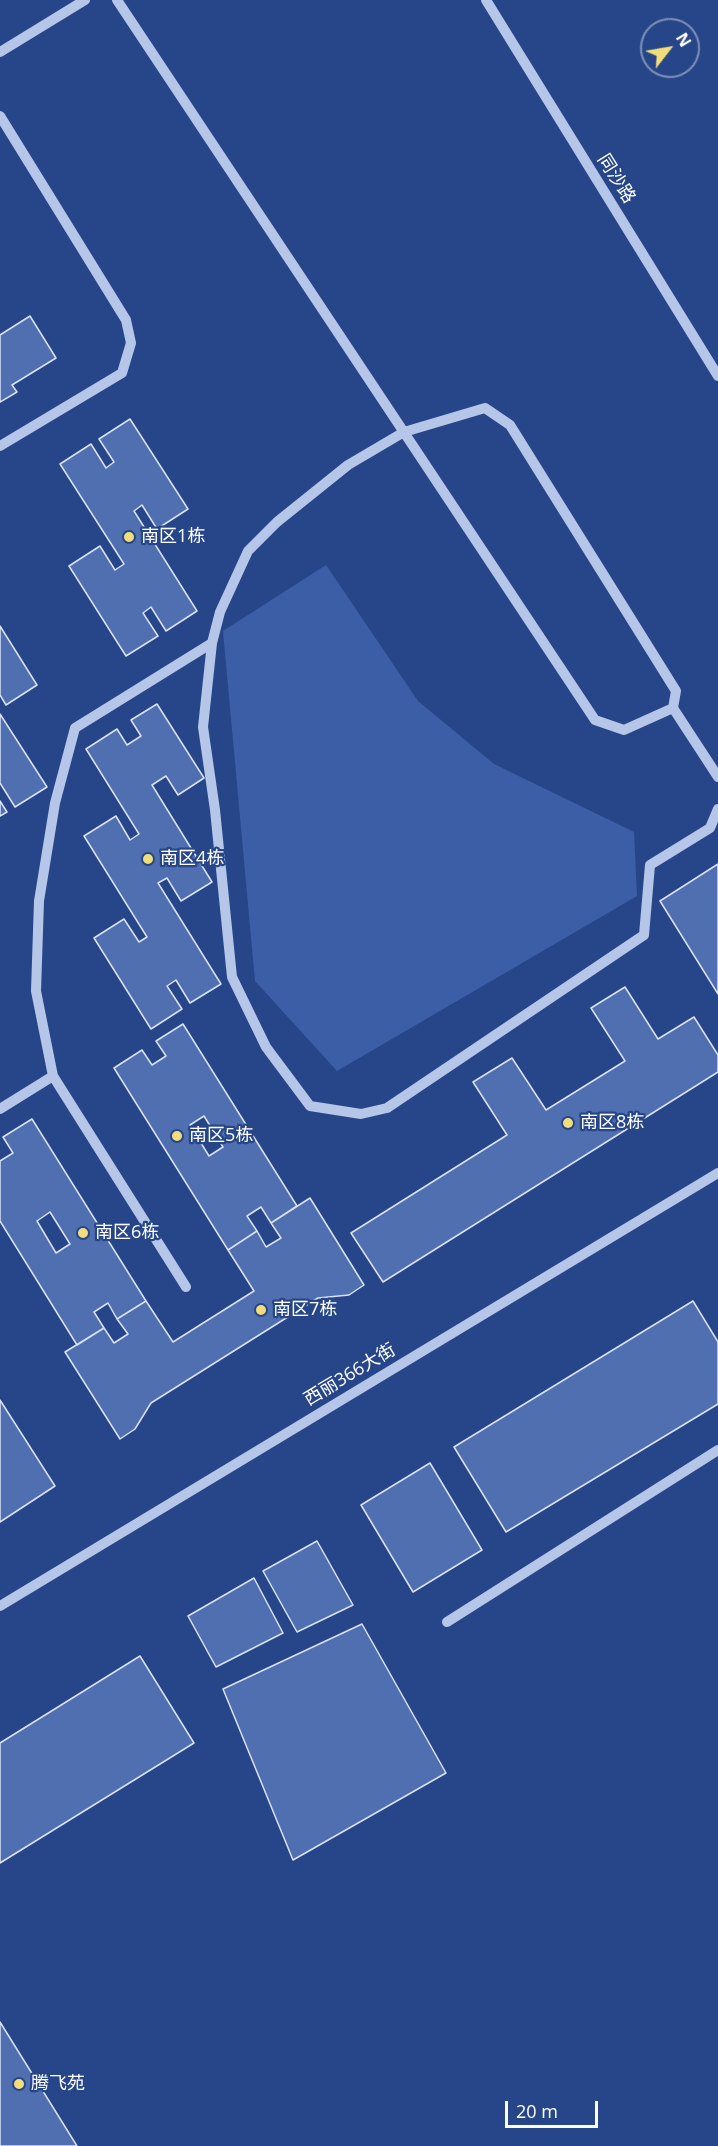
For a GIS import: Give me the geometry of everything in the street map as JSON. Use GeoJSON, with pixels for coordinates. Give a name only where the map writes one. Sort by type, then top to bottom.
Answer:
{"type":"FeatureCollection","features":[{"type":"Feature","properties":{"kind":"street"},"geometry":{"type":"LineString","coordinates":[[0,52],[85,0]]}},
{"type":"Feature","properties":{"kind":"street"},"geometry":{"type":"LineString","coordinates":[[117,0],[595,720],[624,730],[673,708]]}},
{"type":"Feature","properties":{"kind":"street","name":"同沙路"},"geometry":{"type":"LineString","coordinates":[[486,0],[718,376]]}},
{"type":"Feature","properties":{"kind":"street"},"geometry":{"type":"LineString","coordinates":[[0,117],[126,320],[131,343],[122,373],[0,446]]}},
{"type":"Feature","properties":{"kind":"street"},"geometry":{"type":"LineString","coordinates":[[718,777],[673,708],[676,691],[510,425],[485,408],[404,432],[348,465],[277,522],[248,551],[220,612],[212,643],[203,728],[215,810],[232,977],[266,1047],[310,1106],[361,1114],[387,1108],[644,935],[650,865],[710,828],[718,809]]}},
{"type":"Feature","properties":{"kind":"street"},"geometry":{"type":"LineString","coordinates":[[186,1287],[53,1076],[36,991],[39,901],[55,803],[75,728],[212,643]]}},
{"type":"Feature","properties":{"kind":"street"},"geometry":{"type":"LineString","coordinates":[[0,1109],[53,1076]]}},
{"type":"Feature","properties":{"kind":"street","name":"西丽366大街"},"geometry":{"type":"LineString","coordinates":[[0,1606],[718,1173]]}},
{"type":"Feature","properties":{"kind":"street"},"geometry":{"type":"LineString","coordinates":[[447,1622],[718,1450]]}},
{"type":"Feature","properties":{"kind":"shaded area"},"geometry":{"type":"Polygon","coordinates":[[[326,565],[418,701],[494,764],[634,832],[637,896],[337,1071],[255,981],[223,631],[326,565]]]}},
{"type":"Feature","properties":{"kind":"building"},"geometry":{"type":"Polygon","coordinates":[[[30,316],[56,358],[12,385],[17,392],[0,402],[0,335],[30,316]]]}},
{"type":"Feature","properties":{"kind":"building","name":"南区1栋"},"geometry":{"type":"Polygon","coordinates":[[[130,419],[188,509],[157,529],[142,505],[134,511],[197,611],[166,631],[151,607],[143,613],[158,636],[126,656],[69,566],[100,546],[115,570],[124,564],[60,464],[91,444],[106,468],[114,462],[99,439],[130,419]]]}},
{"type":"Feature","properties":{"kind":"building"},"geometry":{"type":"Polygon","coordinates":[[[0,626],[37,685],[6,705],[0,695],[0,626]]]}},
{"type":"Feature","properties":{"kind":"building","name":"南区4栋"},"geometry":{"type":"Polygon","coordinates":[[[157,704],[204,778],[178,795],[166,776],[152,785],[212,882],[181,901],[167,878],[158,883],[221,984],[190,1003],[176,980],[167,986],[182,1009],[151,1029],[94,938],[124,919],[139,942],[147,937],[84,836],[116,816],[130,840],[139,834],[86,749],[117,729],[127,745],[141,736],[131,720],[157,704]]]}},
{"type":"Feature","properties":{"kind":"building"},"geometry":{"type":"Polygon","coordinates":[[[0,714],[47,787],[15,807],[0,783],[0,714]]]}},
{"type":"Feature","properties":{"kind":"building"},"geometry":{"type":"Polygon","coordinates":[[[0,801],[7,812],[0,816],[0,801]]]}},
{"type":"Feature","properties":{"kind":"building"},"geometry":{"type":"Polygon","coordinates":[[[718,864],[718,994],[660,901],[718,864]]]}},
{"type":"Feature","properties":{"kind":"building","name":"南区8栋"},"geometry":{"type":"Polygon","coordinates":[[[625,987],[658,1039],[694,1017],[718,1055],[718,1072],[383,1282],[351,1233],[507,1135],[473,1082],[512,1058],[546,1110],[625,1061],[591,1008],[625,987]]]}},
{"type":"Feature","properties":{"kind":"building","name":"南区5栋"},"geometry":{"type":"Polygon","coordinates":[[[183,1024],[297,1206],[271,1223],[261,1207],[247,1216],[257,1231],[228,1250],[114,1068],[142,1050],[152,1065],[166,1056],[156,1041],[183,1024]],[[204,1116],[190,1125],[209,1156],[223,1147],[204,1116]]]}},
{"type":"Feature","properties":{"kind":"building","name":"南区6栋"},"geometry":{"type":"Polygon","coordinates":[[[32,1119],[146,1301],[117,1319],[108,1303],[94,1312],[104,1328],[77,1345],[0,1221],[0,1161],[13,1153],[3,1137],[32,1119]],[[50,1212],[37,1221],[56,1253],[70,1244],[50,1212]]]}},
{"type":"Feature","properties":{"kind":"building","name":"南区7栋"},"geometry":{"type":"Polygon","coordinates":[[[310,1198],[364,1285],[349,1295],[318,1298],[151,1403],[135,1429],[120,1439],[65,1352],[104,1328],[114,1343],[128,1334],[117,1319],[146,1301],[173,1342],[254,1291],[228,1250],[257,1231],[266,1247],[281,1238],[271,1223],[310,1198]]]}},
{"type":"Feature","properties":{"kind":"building"},"geometry":{"type":"Polygon","coordinates":[[[693,1301],[718,1342],[718,1404],[506,1532],[454,1447],[693,1301]]]}},
{"type":"Feature","properties":{"kind":"building"},"geometry":{"type":"Polygon","coordinates":[[[0,1400],[55,1486],[0,1522],[0,1400]]]}},
{"type":"Feature","properties":{"kind":"building"},"geometry":{"type":"Polygon","coordinates":[[[430,1463],[482,1550],[413,1592],[361,1505],[430,1463]]]}},
{"type":"Feature","properties":{"kind":"building"},"geometry":{"type":"Polygon","coordinates":[[[317,1541],[353,1605],[297,1632],[263,1571],[317,1541]]]}},
{"type":"Feature","properties":{"kind":"building"},"geometry":{"type":"Polygon","coordinates":[[[254,1578],[283,1633],[216,1667],[188,1616],[254,1578]]]}},
{"type":"Feature","properties":{"kind":"building"},"geometry":{"type":"Polygon","coordinates":[[[362,1624],[446,1773],[293,1860],[223,1689],[362,1624]]]}},
{"type":"Feature","properties":{"kind":"building"},"geometry":{"type":"Polygon","coordinates":[[[140,1656],[194,1743],[0,1863],[0,1743],[140,1656]]]}},
{"type":"Feature","properties":{"kind":"building","name":"腾飞苑"},"geometry":{"type":"Polygon","coordinates":[[[0,2022],[77,2146],[0,2146],[0,2022]]]}},
{"type":"Feature","properties":{"kind":"place","name":"南区1栋"},"geometry":{"type":"Point","coordinates":[129,537]}},
{"type":"Feature","properties":{"kind":"place","name":"南区4栋"},"geometry":{"type":"Point","coordinates":[148,859]}},
{"type":"Feature","properties":{"kind":"place","name":"南区8栋"},"geometry":{"type":"Point","coordinates":[568,1123]}},
{"type":"Feature","properties":{"kind":"place","name":"南区5栋"},"geometry":{"type":"Point","coordinates":[177,1136]}},
{"type":"Feature","properties":{"kind":"place","name":"南区6栋"},"geometry":{"type":"Point","coordinates":[83,1233]}},
{"type":"Feature","properties":{"kind":"place","name":"南区7栋"},"geometry":{"type":"Point","coordinates":[261,1310]}},
{"type":"Feature","properties":{"kind":"place","name":"腾飞苑"},"geometry":{"type":"Point","coordinates":[19,2084]}}]}
